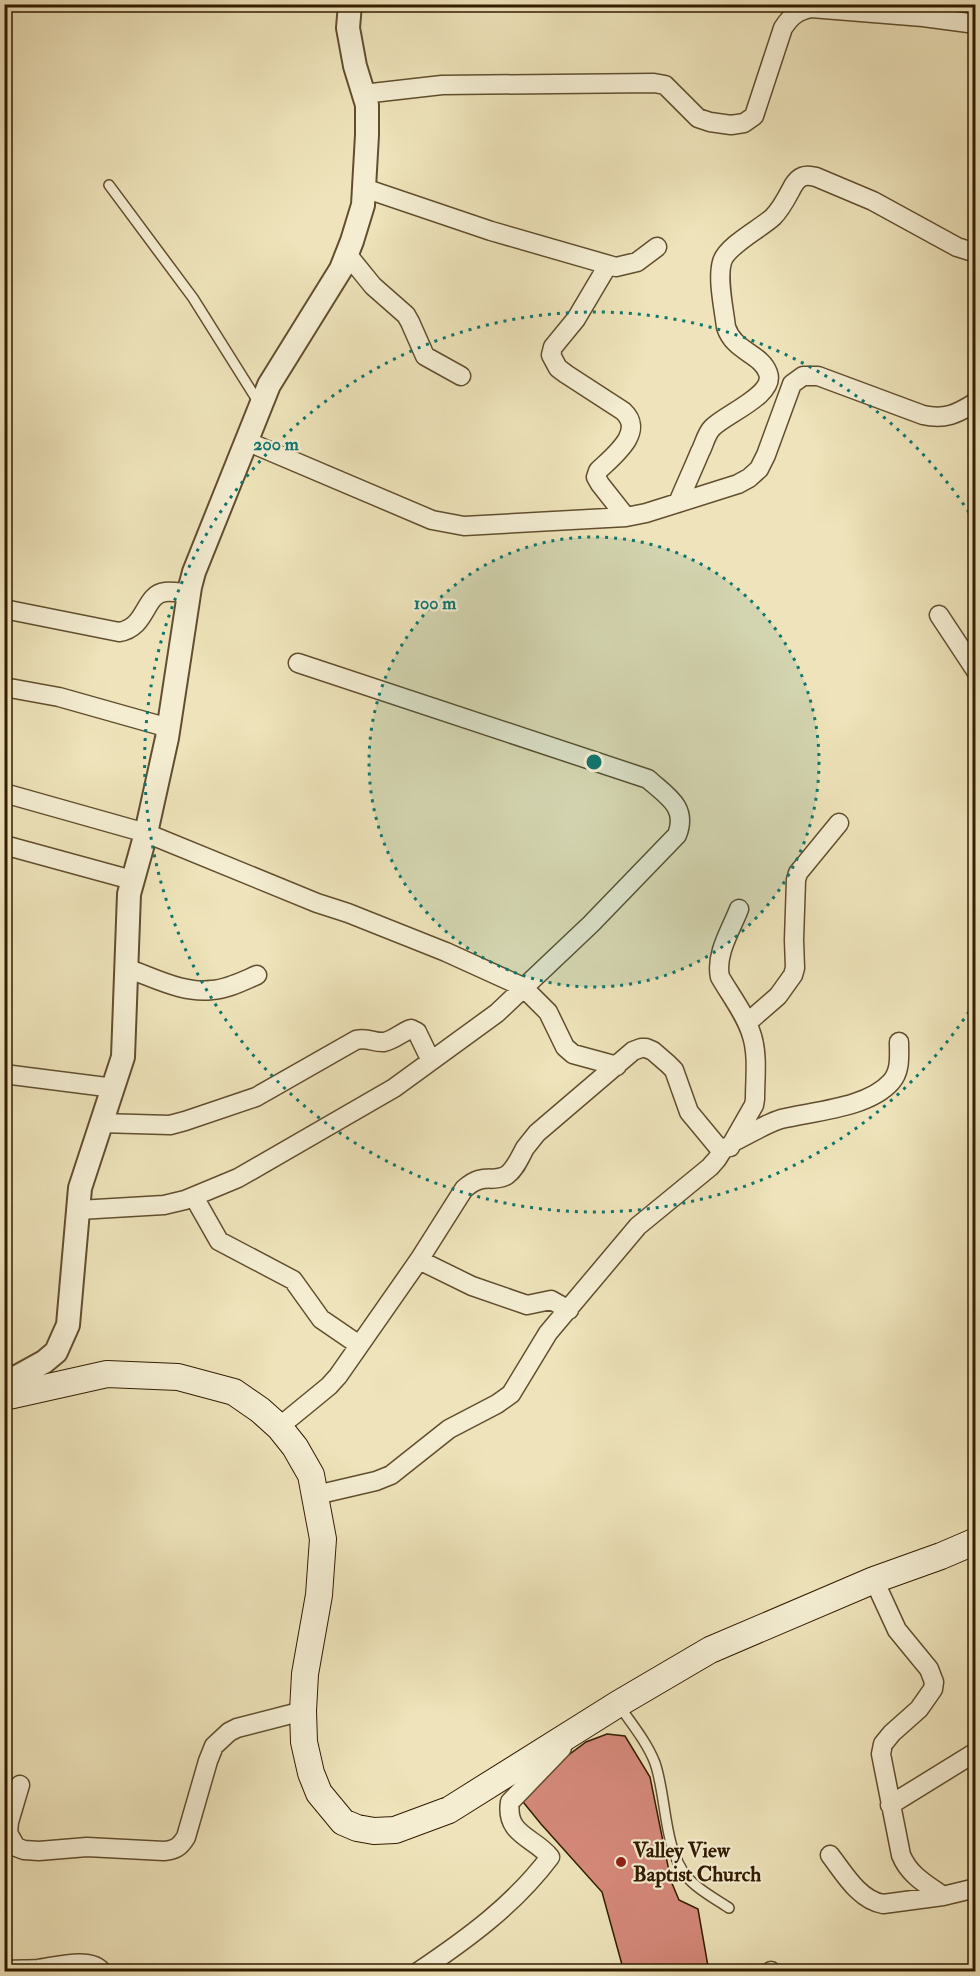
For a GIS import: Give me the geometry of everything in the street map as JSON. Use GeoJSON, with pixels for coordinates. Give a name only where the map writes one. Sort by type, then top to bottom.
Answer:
{"type":"FeatureCollection","features":[{"type":"Feature","properties":{"kind":"main road"},"geometry":{"type":"LineString","coordinates":[[4,1397],[107,1374],[178,1377],[234,1392],[279,1427],[295,1447],[311,1475],[323,1539],[319,1595],[306,1674],[303,1711],[304,1742],[311,1773],[319,1793],[343,1822],[374,1832],[395,1830],[449,1810],[618,1704],[710,1650],[975,1540]]}},
{"type":"Feature","properties":{"kind":"street"},"geometry":{"type":"LineString","coordinates":[[4,1384],[44,1362],[56,1352],[68,1325],[80,1188],[123,1057],[129,894],[146,833],[169,728],[194,572],[269,385],[341,269],[363,205],[367,105],[355,66],[348,28],[350,4]]}},
{"type":"Feature","properties":{"kind":"street"},"geometry":{"type":"LineString","coordinates":[[363,94],[442,85],[654,83],[665,85],[698,118],[731,125],[744,123],[754,116],[783,28],[790,17],[799,10],[811,8],[868,12],[975,24]]}},
{"type":"Feature","properties":{"kind":"street"},"geometry":{"type":"LineString","coordinates":[[678,503],[712,427],[765,390],[768,383],[769,374],[764,366],[732,342],[728,334],[720,270],[722,261],[730,250],[775,215],[796,181],[802,176],[816,177],[873,201],[957,248],[975,253]]}},
{"type":"Feature","properties":{"kind":"street"},"geometry":{"type":"LineString","coordinates":[[364,188],[491,231],[616,267],[637,262],[657,247]]}},
{"type":"Feature","properties":{"kind":"street"},"geometry":{"type":"LineString","coordinates":[[347,254],[373,286],[406,315],[425,356],[461,376]]}},
{"type":"Feature","properties":{"kind":"street"},"geometry":{"type":"LineString","coordinates":[[608,265],[576,319],[553,346],[551,355],[558,368],[630,417],[632,424],[630,437],[598,471],[596,477],[626,517]]}},
{"type":"Feature","properties":{"kind":"street"},"geometry":{"type":"LineString","coordinates":[[246,441],[432,520],[464,526],[626,517],[738,484],[759,470],[792,384],[803,376],[818,376],[923,416],[937,418],[951,416],[975,402]]}},
{"type":"Feature","properties":{"kind":"street"},"geometry":{"type":"LineString","coordinates":[[4,609],[119,632],[135,626],[157,594],[165,592],[189,594]]}},
{"type":"Feature","properties":{"kind":"street"},"geometry":{"type":"LineString","coordinates":[[939,615],[975,671]]}},
{"type":"Feature","properties":{"kind":"street"},"geometry":{"type":"LineString","coordinates":[[79,1210],[164,1205],[194,1197],[238,1178],[394,1088],[497,1013],[591,924],[677,835],[682,823],[679,810],[671,799],[648,779],[298,663]]}},
{"type":"Feature","properties":{"kind":"street"},"geometry":{"type":"LineString","coordinates":[[4,687],[58,697],[169,728]]}},
{"type":"Feature","properties":{"kind":"street"},"geometry":{"type":"LineString","coordinates":[[4,793],[146,833],[446,952],[523,987],[548,1012],[565,1047],[573,1054],[617,1066]]}},
{"type":"Feature","properties":{"kind":"street"},"geometry":{"type":"LineString","coordinates":[[747,1023],[772,1003],[793,975],[798,873],[839,823]]}},
{"type":"Feature","properties":{"kind":"street"},"geometry":{"type":"LineString","coordinates":[[4,845],[132,880]]}},
{"type":"Feature","properties":{"kind":"street"},"geometry":{"type":"LineString","coordinates":[[316,1495],[376,1481],[391,1475],[449,1429],[497,1404],[511,1394],[543,1340],[638,1226],[710,1167],[729,1145],[754,1105],[755,1098],[754,1047],[747,1023],[720,976],[719,968],[720,957],[739,909]]}},
{"type":"Feature","properties":{"kind":"street"},"geometry":{"type":"LineString","coordinates":[[126,968],[182,988],[210,991],[257,975]]}},
{"type":"Feature","properties":{"kind":"street"},"geometry":{"type":"LineString","coordinates":[[100,1123],[170,1125],[185,1122],[256,1097],[356,1040],[363,1038],[387,1041],[411,1029],[417,1032],[431,1061]]}},
{"type":"Feature","properties":{"kind":"street"},"geometry":{"type":"LineString","coordinates":[[279,1427],[329,1386],[419,1260],[464,1190],[472,1182],[482,1178],[498,1178],[510,1173],[537,1133],[633,1051],[641,1048],[653,1051],[674,1070],[689,1112],[718,1147],[729,1145],[779,1120],[854,1102],[879,1092],[891,1082],[897,1073],[899,1042]]}},
{"type":"Feature","properties":{"kind":"street"},"geometry":{"type":"LineString","coordinates":[[4,1074],[114,1088]]}},
{"type":"Feature","properties":{"kind":"street"},"geometry":{"type":"LineString","coordinates":[[194,1197],[219,1241],[293,1280],[321,1320],[359,1345]]}},
{"type":"Feature","properties":{"kind":"street"},"geometry":{"type":"LineString","coordinates":[[419,1260],[472,1286],[527,1305],[551,1300],[569,1310]]}},
{"type":"Feature","properties":{"kind":"street"},"geometry":{"type":"LineString","coordinates":[[874,1580],[897,1630],[928,1669],[934,1682],[933,1689],[919,1709],[891,1733],[883,1744],[881,1754],[901,1855],[913,1875],[943,1896]]}},
{"type":"Feature","properties":{"kind":"street"},"geometry":{"type":"LineString","coordinates":[[20,1785],[8,1833],[16,1847],[39,1851],[87,1847],[173,1850],[181,1846],[186,1838],[214,1746],[237,1728],[303,1711]]}},
{"type":"Feature","properties":{"kind":"street"},"geometry":{"type":"LineString","coordinates":[[418,1971],[484,1924],[516,1897],[550,1857],[511,1824],[508,1812],[510,1802],[579,1729]]}},
{"type":"Feature","properties":{"kind":"street"},"geometry":{"type":"LineString","coordinates":[[890,1805],[975,1752]]}},
{"type":"Feature","properties":{"kind":"street"},"geometry":{"type":"LineString","coordinates":[[830,1855],[863,1895],[874,1903],[883,1904],[943,1896],[975,1888]]}},
{"type":"Feature","properties":{"kind":"street"},"geometry":{"type":"LineString","coordinates":[[4,1967],[8,1970],[37,1969],[77,1963],[91,1964],[102,1971]]}},
{"type":"Feature","properties":{"kind":"lane"},"geometry":{"type":"LineString","coordinates":[[109,185],[193,298],[261,405]]}},
{"type":"Feature","properties":{"kind":"lane"},"geometry":{"type":"LineString","coordinates":[[618,1704],[644,1742],[655,1764],[673,1849],[680,1866],[689,1879],[729,1908]]}},
{"type":"Feature","properties":{"kind":"building","name":"Valley View Baptist Church"},"geometry":{"type":"Polygon","coordinates":[[[607,1734],[625,1736],[650,1777],[671,1881],[679,1900],[698,1909],[709,1972],[624,1972],[602,1892],[519,1797],[535,1780],[586,1742],[607,1734]]]}},
{"type":"Feature","properties":{"kind":"place","name":"Valley View Baptist Church"},"geometry":{"type":"Point","coordinates":[621,1862]}}]}
